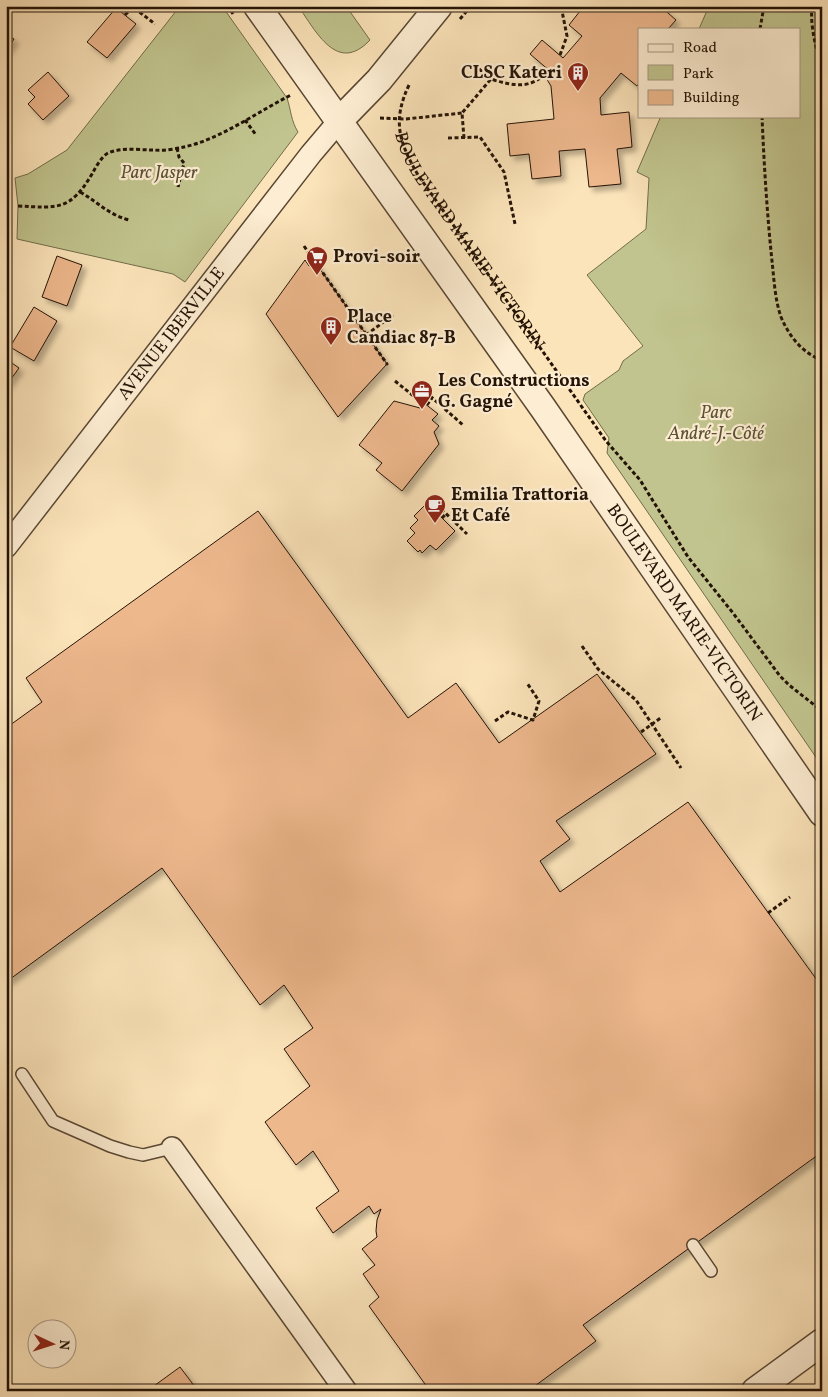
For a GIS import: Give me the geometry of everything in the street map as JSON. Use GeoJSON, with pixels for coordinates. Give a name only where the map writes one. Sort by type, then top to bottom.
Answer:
{"type":"FeatureCollection","features":[{"type":"Feature","properties":{"kind":"street","name":"BOULEVARD MARIE-VICTORIN"},"geometry":{"type":"LineString","coordinates":[[257,6],[543,408],[822,813]]}},
{"type":"Feature","properties":{"kind":"street"},"geometry":{"type":"LineString","coordinates":[[339,122],[379,80],[439,6]]}},
{"type":"Feature","properties":{"kind":"street","name":"AVENUE IBERVILLE"},"geometry":{"type":"LineString","coordinates":[[6,547],[311,154],[339,122]]}},
{"type":"Feature","properties":{"kind":"street"},"geometry":{"type":"LineString","coordinates":[[172,1148],[346,1391]]}},
{"type":"Feature","properties":{"kind":"street"},"geometry":{"type":"LineString","coordinates":[[755,1391],[822,1342]]}},
{"type":"Feature","properties":{"kind":"lane"},"geometry":{"type":"LineString","coordinates":[[22,1074],[53,1122],[129,1152],[148,1154],[172,1148]]}},
{"type":"Feature","properties":{"kind":"lane"},"geometry":{"type":"LineString","coordinates":[[693,1245],[712,1271]]}},
{"type":"Feature","properties":{"kind":"path"},"geometry":{"type":"LineString","coordinates":[[560,55],[567,36],[561,6]]}},
{"type":"Feature","properties":{"kind":"path"},"geometry":{"type":"LineString","coordinates":[[760,28],[764,6]]}},
{"type":"Feature","properties":{"kind":"path"},"geometry":{"type":"LineString","coordinates":[[812,6],[812,26],[822,68]]}},
{"type":"Feature","properties":{"kind":"path"},"geometry":{"type":"LineString","coordinates":[[125,15],[133,7],[156,24]]}},
{"type":"Feature","properties":{"kind":"path"},"geometry":{"type":"LineString","coordinates":[[479,69],[491,78],[515,85],[531,84],[542,78],[548,70]]}},
{"type":"Feature","properties":{"kind":"path"},"geometry":{"type":"LineString","coordinates":[[464,138],[462,113],[491,78]]}},
{"type":"Feature","properties":{"kind":"path"},"geometry":{"type":"LineString","coordinates":[[18,206],[61,206],[73,200],[98,162],[107,154],[134,149],[156,150],[197,144],[224,132],[291,96]]}},
{"type":"Feature","properties":{"kind":"path"},"geometry":{"type":"LineString","coordinates":[[380,118],[399,119],[462,113]]}},
{"type":"Feature","properties":{"kind":"path"},"geometry":{"type":"LineString","coordinates":[[762,118],[769,228],[778,304],[784,324],[792,336],[808,353],[822,360]]}},
{"type":"Feature","properties":{"kind":"path","name":"BOULEVARD MARIE-VICTORIN"},"geometry":{"type":"LineString","coordinates":[[399,119],[403,146],[418,175],[606,441],[640,480],[688,557],[733,612],[780,676],[822,711]]}},
{"type":"Feature","properties":{"kind":"path"},"geometry":{"type":"LineString","coordinates":[[245,120],[256,136]]}},
{"type":"Feature","properties":{"kind":"path"},"geometry":{"type":"LineString","coordinates":[[220,126],[224,132]]}},
{"type":"Feature","properties":{"kind":"path"},"geometry":{"type":"LineString","coordinates":[[448,138],[480,137],[504,172],[515,224]]}},
{"type":"Feature","properties":{"kind":"path"},"geometry":{"type":"LineString","coordinates":[[177,148],[179,157],[184,163],[178,187]]}},
{"type":"Feature","properties":{"kind":"path"},"geometry":{"type":"LineString","coordinates":[[116,151],[117,157]]}},
{"type":"Feature","properties":{"kind":"path"},"geometry":{"type":"LineString","coordinates":[[80,192],[116,217],[129,220]]}},
{"type":"Feature","properties":{"kind":"path"},"geometry":{"type":"LineString","coordinates":[[70,196],[73,200]]}},
{"type":"Feature","properties":{"kind":"path"},"geometry":{"type":"LineString","coordinates":[[304,246],[386,363]]}},
{"type":"Feature","properties":{"kind":"path"},"geometry":{"type":"LineString","coordinates":[[366,335],[393,315]]}},
{"type":"Feature","properties":{"kind":"path"},"geometry":{"type":"LineString","coordinates":[[395,381],[421,402],[429,395],[463,425]]}},
{"type":"Feature","properties":{"kind":"path"},"geometry":{"type":"LineString","coordinates":[[427,406],[432,398]]}},
{"type":"Feature","properties":{"kind":"path"},"geometry":{"type":"LineString","coordinates":[[432,500],[467,534]]}},
{"type":"Feature","properties":{"kind":"path"},"geometry":{"type":"LineString","coordinates":[[442,518],[446,514]]}},
{"type":"Feature","properties":{"kind":"path"},"geometry":{"type":"LineString","coordinates":[[582,646],[598,669],[636,700],[681,768]]}},
{"type":"Feature","properties":{"kind":"path"},"geometry":{"type":"LineString","coordinates":[[495,721],[508,712],[533,720],[539,701],[527,683]]}},
{"type":"Feature","properties":{"kind":"path"},"geometry":{"type":"LineString","coordinates":[[641,732],[662,717]]}},
{"type":"Feature","properties":{"kind":"path"},"geometry":{"type":"LineString","coordinates":[[768,913],[790,897]]}},
{"type":"Feature","properties":{"kind":"green space","name":"Parc Jasper"},"geometry":{"type":"Polygon","coordinates":[[[180,6],[222,6],[287,98],[292,120],[298,132],[185,282],[173,274],[17,239],[18,206],[15,178],[28,174],[67,150],[180,6]]]}},
{"type":"Feature","properties":{"kind":"green space"},"geometry":{"type":"Polygon","coordinates":[[[298,6],[346,6],[370,40],[358,50],[347,53],[337,51],[328,46],[320,37],[298,6]]]}},
{"type":"Feature","properties":{"kind":"green space","name":"Parc André-J.-Côté"},"geometry":{"type":"Polygon","coordinates":[[[709,6],[822,6],[822,766],[607,453],[609,438],[583,400],[585,394],[619,370],[623,361],[643,346],[587,275],[646,229],[649,178],[637,172],[660,118],[800,118],[800,28],[699,28],[709,6]]]}},
{"type":"Feature","properties":{"kind":"building","name":"CLSC Kateri"},"geometry":{"type":"Polygon","coordinates":[[[584,6],[660,6],[676,20],[669,28],[638,28],[638,84],[637,86],[621,73],[600,98],[601,115],[629,112],[632,147],[617,149],[621,184],[589,187],[585,149],[559,151],[561,176],[532,179],[529,154],[510,156],[507,124],[554,119],[551,86],[546,78],[551,72],[530,54],[542,40],[563,58],[582,36],[569,25],[584,6]]]}},
{"type":"Feature","properties":{"kind":"building"},"geometry":{"type":"Polygon","coordinates":[[[116,8],[136,24],[107,58],[87,42],[116,8]]]}},
{"type":"Feature","properties":{"kind":"building"},"geometry":{"type":"Polygon","coordinates":[[[6,34],[14,39],[6,52],[6,34]]]}},
{"type":"Feature","properties":{"kind":"building"},"geometry":{"type":"Polygon","coordinates":[[[48,72],[69,96],[43,120],[28,104],[35,97],[28,90],[48,72]]]}},
{"type":"Feature","properties":{"kind":"building"},"geometry":{"type":"Polygon","coordinates":[[[57,256],[82,265],[67,306],[42,297],[57,256]]]}},
{"type":"Feature","properties":{"kind":"building","name":"Place Candiac 87-B"},"geometry":{"type":"Polygon","coordinates":[[[305,260],[309,266],[315,262],[387,364],[338,417],[266,314],[305,260]]]}},
{"type":"Feature","properties":{"kind":"building"},"geometry":{"type":"Polygon","coordinates":[[[34,307],[57,321],[34,361],[10,347],[34,307]]]}},
{"type":"Feature","properties":{"kind":"building"},"geometry":{"type":"Polygon","coordinates":[[[6,359],[19,368],[6,386],[6,359]]]}},
{"type":"Feature","properties":{"kind":"building"},"geometry":{"type":"Polygon","coordinates":[[[394,401],[420,408],[424,403],[438,414],[432,420],[439,426],[434,432],[439,444],[402,491],[376,470],[382,463],[359,445],[394,401]]]}},
{"type":"Feature","properties":{"kind":"building"},"geometry":{"type":"Polygon","coordinates":[[[427,503],[455,531],[436,550],[430,545],[422,553],[420,550],[418,552],[407,541],[415,533],[410,528],[418,520],[414,516],[427,503]]]}},
{"type":"Feature","properties":{"kind":"building"},"geometry":{"type":"Polygon","coordinates":[[[258,511],[408,718],[456,683],[499,743],[597,674],[656,754],[556,821],[570,839],[540,861],[560,892],[688,802],[822,987],[822,1152],[583,1325],[596,1341],[528,1391],[430,1391],[369,1306],[379,1297],[363,1274],[375,1265],[362,1249],[377,1237],[377,1220],[381,1209],[374,1214],[369,1206],[333,1233],[316,1208],[339,1191],[313,1151],[296,1165],[265,1122],[310,1086],[284,1049],[313,1028],[284,985],[260,1005],[162,868],[6,982],[6,728],[42,702],[26,678],[258,511]]]}},
{"type":"Feature","properties":{"kind":"building"},"geometry":{"type":"Polygon","coordinates":[[[180,1367],[198,1391],[147,1391],[180,1367]]]}},
{"type":"Feature","properties":{"kind":"place","name":"CLSC Kateri"},"geometry":{"type":"Point","coordinates":[578,92]}},
{"type":"Feature","properties":{"kind":"place","name":"Provi-soir"},"geometry":{"type":"Point","coordinates":[317,276]}},
{"type":"Feature","properties":{"kind":"place","name":"Place Candiac 87-B"},"geometry":{"type":"Point","coordinates":[331,346]}},
{"type":"Feature","properties":{"kind":"place","name":"Les Constructions G. Gagné"},"geometry":{"type":"Point","coordinates":[422,410]}},
{"type":"Feature","properties":{"kind":"place","name":"Emilia Trattoria Et Café"},"geometry":{"type":"Point","coordinates":[435,524]}}]}
